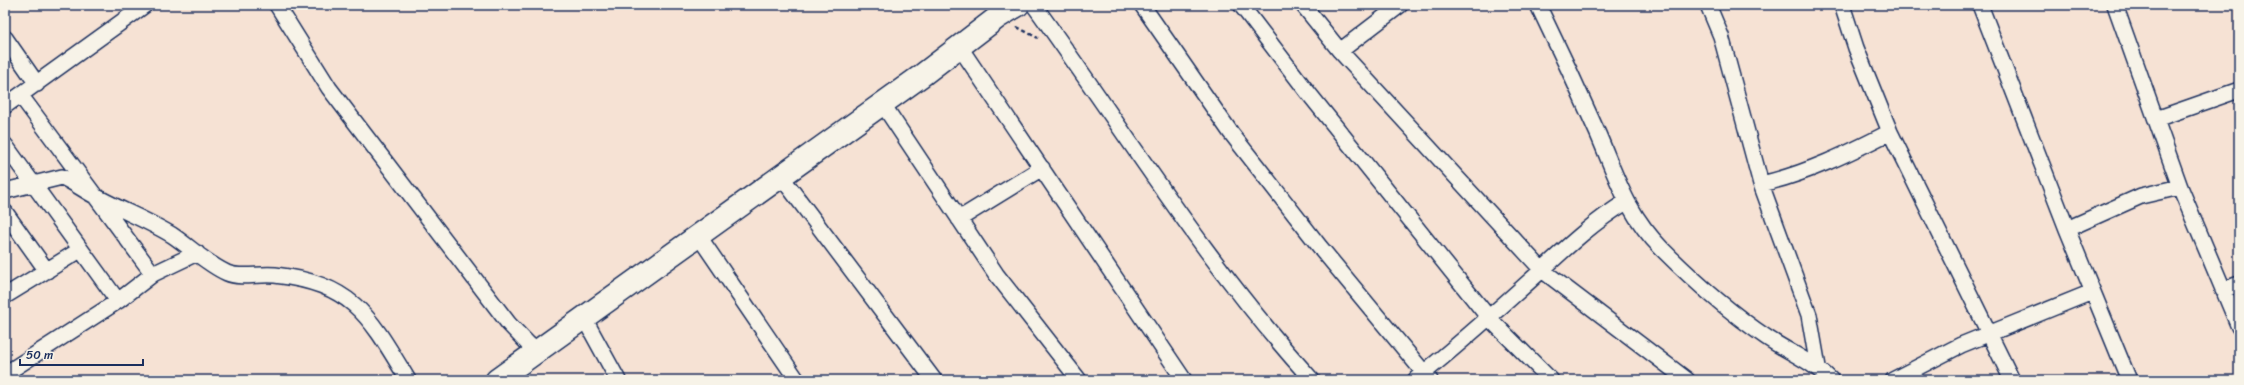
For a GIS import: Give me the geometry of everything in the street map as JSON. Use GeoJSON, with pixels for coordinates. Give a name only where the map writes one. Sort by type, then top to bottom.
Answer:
{"type":"FeatureCollection","features":[{"type":"Feature","properties":{"kind":"street"},"geometry":{"type":"LineString","coordinates":[[5,106],[22,96],[145,5]]}},
{"type":"Feature","properties":{"kind":"street"},"geometry":{"type":"LineString","coordinates":[[277,5],[329,88],[509,324],[536,352]]}},
{"type":"Feature","properties":{"kind":"street"},"geometry":{"type":"LineString","coordinates":[[496,380],[882,103],[998,17],[1018,5]]}},
{"type":"Feature","properties":{"kind":"street"},"geometry":{"type":"LineString","coordinates":[[1034,5],[1208,252],[1248,305],[1312,380]]}},
{"type":"Feature","properties":{"kind":"street"},"geometry":{"type":"LineString","coordinates":[[1142,5],[1231,133],[1423,378],[1587,228],[1626,202]]}},
{"type":"Feature","properties":{"kind":"street"},"geometry":{"type":"LineString","coordinates":[[1241,5],[1306,90],[1489,318],[1551,380]]}},
{"type":"Feature","properties":{"kind":"street"},"geometry":{"type":"LineString","coordinates":[[1303,5],[1340,51],[1542,270],[1687,380]]}},
{"type":"Feature","properties":{"kind":"street"},"geometry":{"type":"LineString","coordinates":[[1340,51],[1400,5]]}},
{"type":"Feature","properties":{"kind":"street"},"geometry":{"type":"LineString","coordinates":[[1538,5],[1572,76],[1626,202],[1662,249],[1731,312],[1767,338],[1818,367],[1831,380]]}},
{"type":"Feature","properties":{"kind":"street"},"geometry":{"type":"LineString","coordinates":[[1708,5],[1721,36],[1761,184],[1809,315],[1818,367]]}},
{"type":"Feature","properties":{"kind":"street"},"geometry":{"type":"LineString","coordinates":[[1842,5],[1856,48],[1890,132],[1991,334],[2012,380]]}},
{"type":"Feature","properties":{"kind":"street"},"geometry":{"type":"LineString","coordinates":[[1980,5],[2092,292],[2129,380]]}},
{"type":"Feature","properties":{"kind":"street"},"geometry":{"type":"LineString","coordinates":[[2120,7],[2156,119],[2180,187],[2239,326]]}},
{"type":"Feature","properties":{"kind":"street"},"geometry":{"type":"LineString","coordinates":[[5,38],[37,84]]}},
{"type":"Feature","properties":{"kind":"street"},"geometry":{"type":"LineString","coordinates":[[959,46],[1042,168],[1133,307],[1184,380]]}},
{"type":"Feature","properties":{"kind":"street"},"geometry":{"type":"LineString","coordinates":[[2156,119],[2239,90]]}},
{"type":"Feature","properties":{"kind":"street"},"geometry":{"type":"LineString","coordinates":[[22,96],[153,274]]}},
{"type":"Feature","properties":{"kind":"street"},"geometry":{"type":"LineString","coordinates":[[882,103],[1000,280],[1079,380]]}},
{"type":"Feature","properties":{"kind":"street"},"geometry":{"type":"LineString","coordinates":[[1761,184],[1778,180],[1824,162],[1890,132]]}},
{"type":"Feature","properties":{"kind":"street"},"geometry":{"type":"LineString","coordinates":[[5,145],[118,301]]}},
{"type":"Feature","properties":{"kind":"street"},"geometry":{"type":"LineString","coordinates":[[959,219],[1042,168]]}},
{"type":"Feature","properties":{"kind":"street"},"geometry":{"type":"LineString","coordinates":[[780,175],[934,380]]}},
{"type":"Feature","properties":{"kind":"street"},"geometry":{"type":"LineString","coordinates":[[5,191],[32,183],[62,177],[97,198],[170,234],[228,273],[274,275],[313,281],[330,288],[345,297],[362,312],[379,331],[408,380]]}},
{"type":"Feature","properties":{"kind":"street"},"geometry":{"type":"LineString","coordinates":[[2067,229],[2141,196],[2180,187]]}},
{"type":"Feature","properties":{"kind":"street"},"geometry":{"type":"LineString","coordinates":[[5,212],[47,271]]}},
{"type":"Feature","properties":{"kind":"street"},"geometry":{"type":"LineString","coordinates":[[698,235],[797,380]]}},
{"type":"Feature","properties":{"kind":"street"},"geometry":{"type":"LineString","coordinates":[[5,296],[80,250]]}},
{"type":"Feature","properties":{"kind":"street"},"geometry":{"type":"LineString","coordinates":[[9,373],[118,301],[153,274],[197,253]]}},
{"type":"Feature","properties":{"kind":"street"},"geometry":{"type":"LineString","coordinates":[[2223,290],[2239,284]]}},
{"type":"Feature","properties":{"kind":"street"},"geometry":{"type":"LineString","coordinates":[[1893,380],[1961,345],[2092,292]]}},
{"type":"Feature","properties":{"kind":"street"},"geometry":{"type":"LineString","coordinates":[[584,318],[618,380]]}},
{"type":"Feature","properties":{"kind":"path"},"geometry":{"type":"LineString","coordinates":[[998,17],[1044,41]]}}]}
